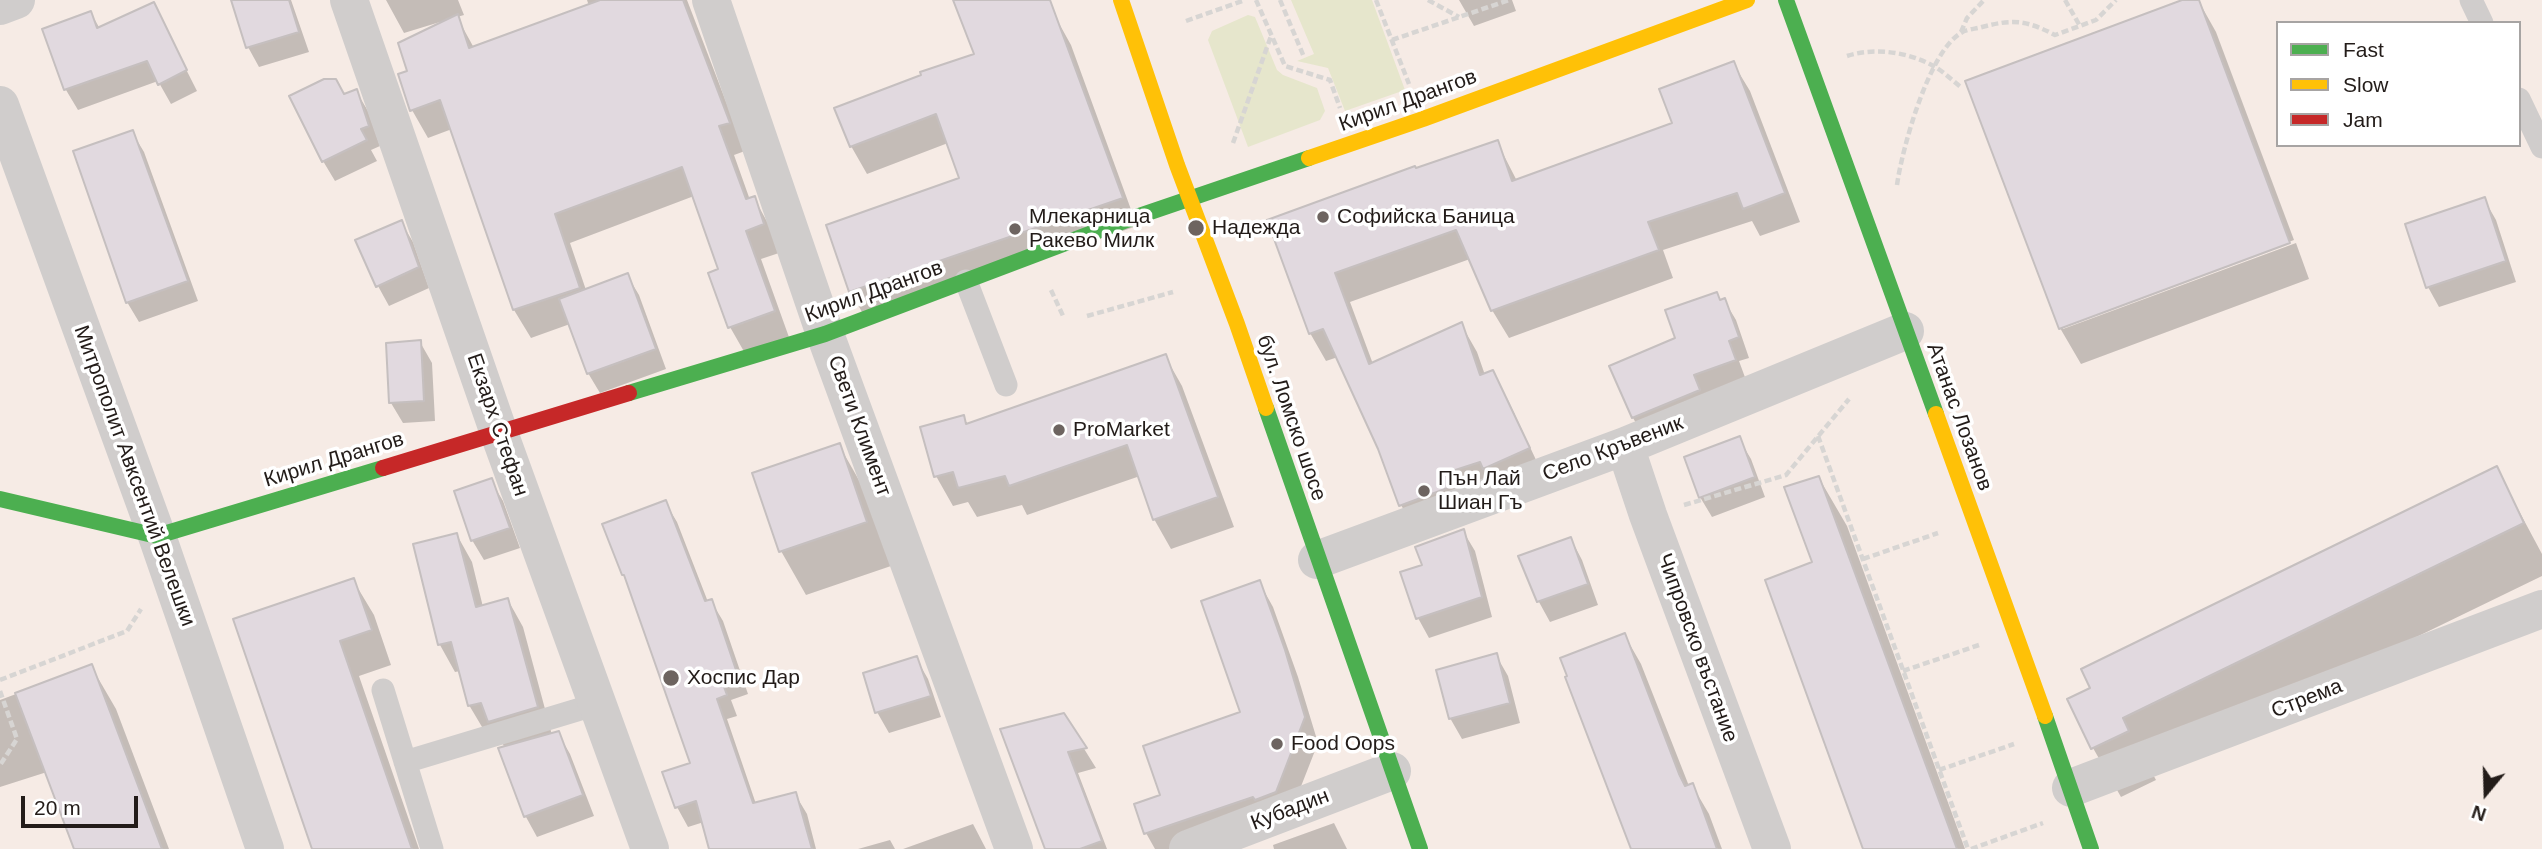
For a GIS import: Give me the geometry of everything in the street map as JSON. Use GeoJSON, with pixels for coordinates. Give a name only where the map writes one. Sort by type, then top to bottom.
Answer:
{"type":"FeatureCollection","features":[{"type":"Feature","properties":{"kind":"street"},"geometry":{"type":"LineString","coordinates":[[0,6],[16,0]]}},
{"type":"Feature","properties":{"kind":"street","name":"Екзарх Стефан"},"geometry":{"type":"LineString","coordinates":[[349,0],[499,433],[650,849]]}},
{"type":"Feature","properties":{"kind":"street","name":"Свети Климент"},"geometry":{"type":"LineString","coordinates":[[711,0],[825,334],[1014,849]]}},
{"type":"Feature","properties":{"kind":"street","name":"бул. Ломско шосе"},"geometry":{"type":"LineString","coordinates":[[1121,0],[1420,849]]}},
{"type":"Feature","properties":{"kind":"street","name":"Кирил Дрангов"},"geometry":{"type":"LineString","coordinates":[[162,551],[499,433],[825,334],[1191,198],[1423,119],[1747,0]]}},
{"type":"Feature","properties":{"kind":"street","name":"Атанас Лозанов"},"geometry":{"type":"LineString","coordinates":[[1786,0],[2091,849]]}},
{"type":"Feature","properties":{"kind":"street","name":"Митрополит Авксентий Велешки"},"geometry":{"type":"LineString","coordinates":[[0,105],[162,551],[265,849]]}},
{"type":"Feature","properties":{"kind":"street","name":"Село Кръвеник"},"geometry":{"type":"LineString","coordinates":[[1317,561],[1625,446],[1905,331]]}},
{"type":"Feature","properties":{"kind":"street","name":"Чипровско въстание"},"geometry":{"type":"LineString","coordinates":[[1625,446],[1772,849]]}},
{"type":"Feature","properties":{"kind":"street"},"geometry":{"type":"LineString","coordinates":[[0,499],[162,551]]}},
{"type":"Feature","properties":{"kind":"street","name":"Стрема"},"geometry":{"type":"LineString","coordinates":[[2075,799],[2542,610]]}},
{"type":"Feature","properties":{"kind":"street","name":"Кубадин"},"geometry":{"type":"LineString","coordinates":[[1188,849],[1392,771]]}},
{"type":"Feature","properties":{"kind":"lane"},"geometry":{"type":"LineString","coordinates":[[2471,0],[2481,21]]}},
{"type":"Feature","properties":{"kind":"lane"},"geometry":{"type":"LineString","coordinates":[[2521,103],[2542,147]]}},
{"type":"Feature","properties":{"kind":"lane"},"geometry":{"type":"LineString","coordinates":[[966,281],[1006,385]]}},
{"type":"Feature","properties":{"kind":"lane"},"geometry":{"type":"LineString","coordinates":[[383,690],[432,849]]}},
{"type":"Feature","properties":{"kind":"lane"},"geometry":{"type":"LineString","coordinates":[[405,762],[597,704]]}},
{"type":"Feature","properties":{"kind":"path"},"geometry":{"type":"LineString","coordinates":[[1186,21],[1245,0]]}},
{"type":"Feature","properties":{"kind":"path"},"geometry":{"type":"LineString","coordinates":[[1256,0],[1285,66],[1331,80],[1351,144]]}},
{"type":"Feature","properties":{"kind":"path"},"geometry":{"type":"LineString","coordinates":[[1280,0],[1304,57]]}},
{"type":"Feature","properties":{"kind":"path"},"geometry":{"type":"LineString","coordinates":[[1376,0],[1423,119]]}},
{"type":"Feature","properties":{"kind":"path"},"geometry":{"type":"LineString","coordinates":[[1428,0],[1460,17]]}},
{"type":"Feature","properties":{"kind":"path"},"geometry":{"type":"LineString","coordinates":[[1392,40],[1509,0]]}},
{"type":"Feature","properties":{"kind":"path"},"geometry":{"type":"LineString","coordinates":[[1896,193],[1899,167],[1911,128],[1939,54],[1961,32],[1967,18],[1984,0]]}},
{"type":"Feature","properties":{"kind":"path"},"geometry":{"type":"LineString","coordinates":[[2065,0],[2080,26]]}},
{"type":"Feature","properties":{"kind":"path"},"geometry":{"type":"LineString","coordinates":[[1961,32],[2008,21],[2036,25],[2055,35],[2095,20],[2116,0]]}},
{"type":"Feature","properties":{"kind":"path"},"geometry":{"type":"LineString","coordinates":[[1231,147],[1271,35]]}},
{"type":"Feature","properties":{"kind":"path"},"geometry":{"type":"LineString","coordinates":[[1812,73],[1849,55],[1867,51],[1908,55],[1935,67],[1962,88]]}},
{"type":"Feature","properties":{"kind":"path"},"geometry":{"type":"LineString","coordinates":[[1087,316],[1173,292]]}},
{"type":"Feature","properties":{"kind":"path"},"geometry":{"type":"LineString","coordinates":[[1648,515],[1786,475],[1853,394]]}},
{"type":"Feature","properties":{"kind":"path"},"geometry":{"type":"LineString","coordinates":[[1818,436],[1969,849],[2075,799]]}},
{"type":"Feature","properties":{"kind":"path"},"geometry":{"type":"LineString","coordinates":[[1863,559],[1974,521]]}},
{"type":"Feature","properties":{"kind":"path"},"geometry":{"type":"LineString","coordinates":[[0,680],[127,631],[162,551]]}},
{"type":"Feature","properties":{"kind":"path"},"geometry":{"type":"LineString","coordinates":[[1903,671],[2014,633]]}},
{"type":"Feature","properties":{"kind":"path"},"geometry":{"type":"LineString","coordinates":[[0,691],[17,739],[0,765]]}},
{"type":"Feature","properties":{"kind":"path"},"geometry":{"type":"LineString","coordinates":[[1939,770],[2051,732]]}},
{"type":"Feature","properties":{"kind":"green space"},"geometry":{"type":"Polygon","coordinates":[[[1291,0],[1372,0],[1405,90],[1345,111],[1328,68],[1297,61],[1314,54],[1291,0]]]}},
{"type":"Feature","properties":{"kind":"green space"},"geometry":{"type":"Polygon","coordinates":[[[1248,15],[1255,17],[1277,70],[1317,88],[1325,111],[1320,120],[1248,147],[1208,40],[1212,31],[1248,15]]]}},
{"type":"Feature","properties":{"kind":"building"},"geometry":{"type":"Polygon","coordinates":[[[231,0],[289,0],[299,32],[246,48],[231,0]]]}},
{"type":"Feature","properties":{"kind":"building"},"geometry":{"type":"Polygon","coordinates":[[[600,0],[683,0],[730,123],[719,126],[746,199],[755,196],[764,224],[746,231],[775,311],[728,328],[708,273],[718,269],[682,167],[555,214],[580,288],[513,310],[440,100],[410,111],[398,74],[407,71],[398,43],[458,14],[469,48],[600,0]]]}},
{"type":"Feature","properties":{"kind":"building"},"geometry":{"type":"Polygon","coordinates":[[[953,0],[1050,0],[1123,198],[849,292],[826,225],[959,178],[936,114],[850,147],[834,108],[921,75],[920,72],[974,54],[953,0]]]}},
{"type":"Feature","properties":{"kind":"building"},"geometry":{"type":"Polygon","coordinates":[[[2182,0],[2199,0],[2290,243],[2059,329],[1965,81],[2182,0]]]}},
{"type":"Feature","properties":{"kind":"building"},"geometry":{"type":"Polygon","coordinates":[[[154,2],[187,70],[158,85],[147,61],[64,90],[42,29],[91,11],[97,28],[154,2]]]}},
{"type":"Feature","properties":{"kind":"building"},"geometry":{"type":"Polygon","coordinates":[[[1734,61],[1785,193],[1743,209],[1737,193],[1648,222],[1659,250],[1491,311],[1456,230],[1335,273],[1369,364],[1462,322],[1480,375],[1493,370],[1530,448],[1483,469],[1480,462],[1449,472],[1453,486],[1399,506],[1378,449],[1323,329],[1309,334],[1267,220],[1415,166],[1416,168],[1498,140],[1512,181],[1672,123],[1659,89],[1734,61]]]}},
{"type":"Feature","properties":{"kind":"building"},"geometry":{"type":"Polygon","coordinates":[[[324,79],[336,79],[344,94],[357,89],[369,126],[361,129],[367,140],[322,162],[289,96],[324,79]]]}},
{"type":"Feature","properties":{"kind":"building"},"geometry":{"type":"Polygon","coordinates":[[[133,130],[188,281],[126,303],[73,151],[133,130]]]}},
{"type":"Feature","properties":{"kind":"building"},"geometry":{"type":"Polygon","coordinates":[[[2485,197],[2506,261],[2426,288],[2405,224],[2485,197]]]}},
{"type":"Feature","properties":{"kind":"building"},"geometry":{"type":"Polygon","coordinates":[[[402,220],[419,267],[376,287],[355,240],[402,220]]]}},
{"type":"Feature","properties":{"kind":"building"},"geometry":{"type":"Polygon","coordinates":[[[628,273],[656,349],[587,374],[559,299],[628,273]]]}},
{"type":"Feature","properties":{"kind":"building"},"geometry":{"type":"Polygon","coordinates":[[[1717,292],[1720,300],[1725,298],[1739,337],[1729,341],[1736,360],[1694,375],[1700,390],[1632,418],[1609,366],[1675,338],[1665,310],[1717,292]]]}},
{"type":"Feature","properties":{"kind":"building"},"geometry":{"type":"Polygon","coordinates":[[[421,340],[424,401],[389,403],[386,343],[421,340]]]}},
{"type":"Feature","properties":{"kind":"building"},"geometry":{"type":"Polygon","coordinates":[[[1166,354],[1218,497],[1153,520],[1127,445],[1009,486],[1005,476],[958,488],[953,472],[934,477],[920,427],[964,415],[966,424],[1166,354]]]}},
{"type":"Feature","properties":{"kind":"building"},"geometry":{"type":"Polygon","coordinates":[[[1740,436],[1755,477],[1699,498],[1684,457],[1740,436]]]}},
{"type":"Feature","properties":{"kind":"building"},"geometry":{"type":"Polygon","coordinates":[[[840,443],[867,522],[779,552],[752,473],[840,443]]]}},
{"type":"Feature","properties":{"kind":"building"},"geometry":{"type":"Polygon","coordinates":[[[2497,466],[2524,523],[2123,718],[2129,731],[2091,749],[2067,699],[2090,688],[2081,669],[2497,466]]]}},
{"type":"Feature","properties":{"kind":"building"},"geometry":{"type":"Polygon","coordinates":[[[1819,476],[1957,849],[1863,849],[1765,580],[1812,562],[1784,487],[1819,476]]]}},
{"type":"Feature","properties":{"kind":"building"},"geometry":{"type":"Polygon","coordinates":[[[492,478],[510,528],[471,541],[454,491],[492,478]]]}},
{"type":"Feature","properties":{"kind":"building"},"geometry":{"type":"Polygon","coordinates":[[[666,500],[705,601],[712,599],[737,673],[721,679],[727,695],[717,699],[753,803],[796,792],[812,849],[709,849],[696,801],[675,808],[662,772],[690,763],[624,575],[602,524],[666,500]]]}},
{"type":"Feature","properties":{"kind":"building"},"geometry":{"type":"Polygon","coordinates":[[[1464,529],[1482,597],[1416,619],[1400,572],[1422,565],[1415,547],[1464,529]]]}},
{"type":"Feature","properties":{"kind":"building"},"geometry":{"type":"Polygon","coordinates":[[[457,533],[476,607],[508,598],[538,707],[488,722],[481,703],[468,706],[451,642],[438,645],[413,544],[457,533]]]}},
{"type":"Feature","properties":{"kind":"building"},"geometry":{"type":"Polygon","coordinates":[[[1571,537],[1588,584],[1537,602],[1518,556],[1571,537]]]}},
{"type":"Feature","properties":{"kind":"building"},"geometry":{"type":"Polygon","coordinates":[[[354,578],[372,630],[340,641],[412,849],[312,849],[233,619],[354,578]]]}},
{"type":"Feature","properties":{"kind":"building"},"geometry":{"type":"Polygon","coordinates":[[[1260,580],[1305,717],[1276,792],[1255,800],[1253,797],[1144,834],[1134,804],[1160,795],[1143,746],[1240,712],[1201,601],[1260,580]]]}},
{"type":"Feature","properties":{"kind":"building"},"geometry":{"type":"Polygon","coordinates":[[[1625,633],[1679,774],[1685,786],[1693,783],[1717,849],[1631,849],[1560,658],[1625,633]]]}},
{"type":"Feature","properties":{"kind":"building"},"geometry":{"type":"Polygon","coordinates":[[[1497,653],[1510,703],[1449,719],[1436,670],[1497,653]]]}},
{"type":"Feature","properties":{"kind":"building"},"geometry":{"type":"Polygon","coordinates":[[[917,656],[931,696],[875,713],[863,673],[917,656]]]}},
{"type":"Feature","properties":{"kind":"building"},"geometry":{"type":"Polygon","coordinates":[[[92,664],[162,849],[74,849],[15,693],[92,664]]]}},
{"type":"Feature","properties":{"kind":"building"},"geometry":{"type":"Polygon","coordinates":[[[1064,713],[1087,748],[1068,752],[1102,841],[1080,849],[1045,849],[1000,729],[1064,713]]]}},
{"type":"Feature","properties":{"kind":"building"},"geometry":{"type":"Polygon","coordinates":[[[559,731],[583,795],[524,817],[498,748],[559,731]]]}},
{"type":"Feature","properties":{"kind":"traffic: fast"},"geometry":{"type":"LineString","coordinates":[[1786,0],[1936,414]]}},
{"type":"Feature","properties":{"kind":"traffic: fast"},"geometry":{"type":"LineString","coordinates":[[629,393],[825,334],[1124,221],[1309,158]]}},
{"type":"Feature","properties":{"kind":"traffic: fast"},"geometry":{"type":"LineString","coordinates":[[1266,408],[1420,849]]}},
{"type":"Feature","properties":{"kind":"traffic: fast"},"geometry":{"type":"LineString","coordinates":[[0,499],[157,536],[383,468]]}},
{"type":"Feature","properties":{"kind":"traffic: fast"},"geometry":{"type":"LineString","coordinates":[[2045,716],[2091,849]]}},
{"type":"Feature","properties":{"kind":"traffic: slow"},"geometry":{"type":"LineString","coordinates":[[1121,0],[1177,165],[1266,408]]}},
{"type":"Feature","properties":{"kind":"traffic: slow"},"geometry":{"type":"LineString","coordinates":[[1309,158],[1747,0]]}},
{"type":"Feature","properties":{"kind":"traffic: slow"},"geometry":{"type":"LineString","coordinates":[[1936,414],[2045,716]]}},
{"type":"Feature","properties":{"kind":"traffic: jam"},"geometry":{"type":"LineString","coordinates":[[383,468],[629,393]]}},
{"type":"Feature","properties":{"kind":"place","name":"Софийска Баница"},"geometry":{"type":"Point","coordinates":[1323,217]}},
{"type":"Feature","properties":{"kind":"place","name":"Надежда"},"geometry":{"type":"Point","coordinates":[1196,228]}},
{"type":"Feature","properties":{"kind":"place","name":"Млекарница Ракево Милк"},"geometry":{"type":"Point","coordinates":[1015,229]}},
{"type":"Feature","properties":{"kind":"place","name":"ProMarket"},"geometry":{"type":"Point","coordinates":[1059,430]}},
{"type":"Feature","properties":{"kind":"place","name":"Пън Лай Шиан Гъ"},"geometry":{"type":"Point","coordinates":[1424,491]}},
{"type":"Feature","properties":{"kind":"place","name":"Хоспис Дар"},"geometry":{"type":"Point","coordinates":[671,678]}},
{"type":"Feature","properties":{"kind":"place","name":"Food Oops"},"geometry":{"type":"Point","coordinates":[1277,744]}}]}
